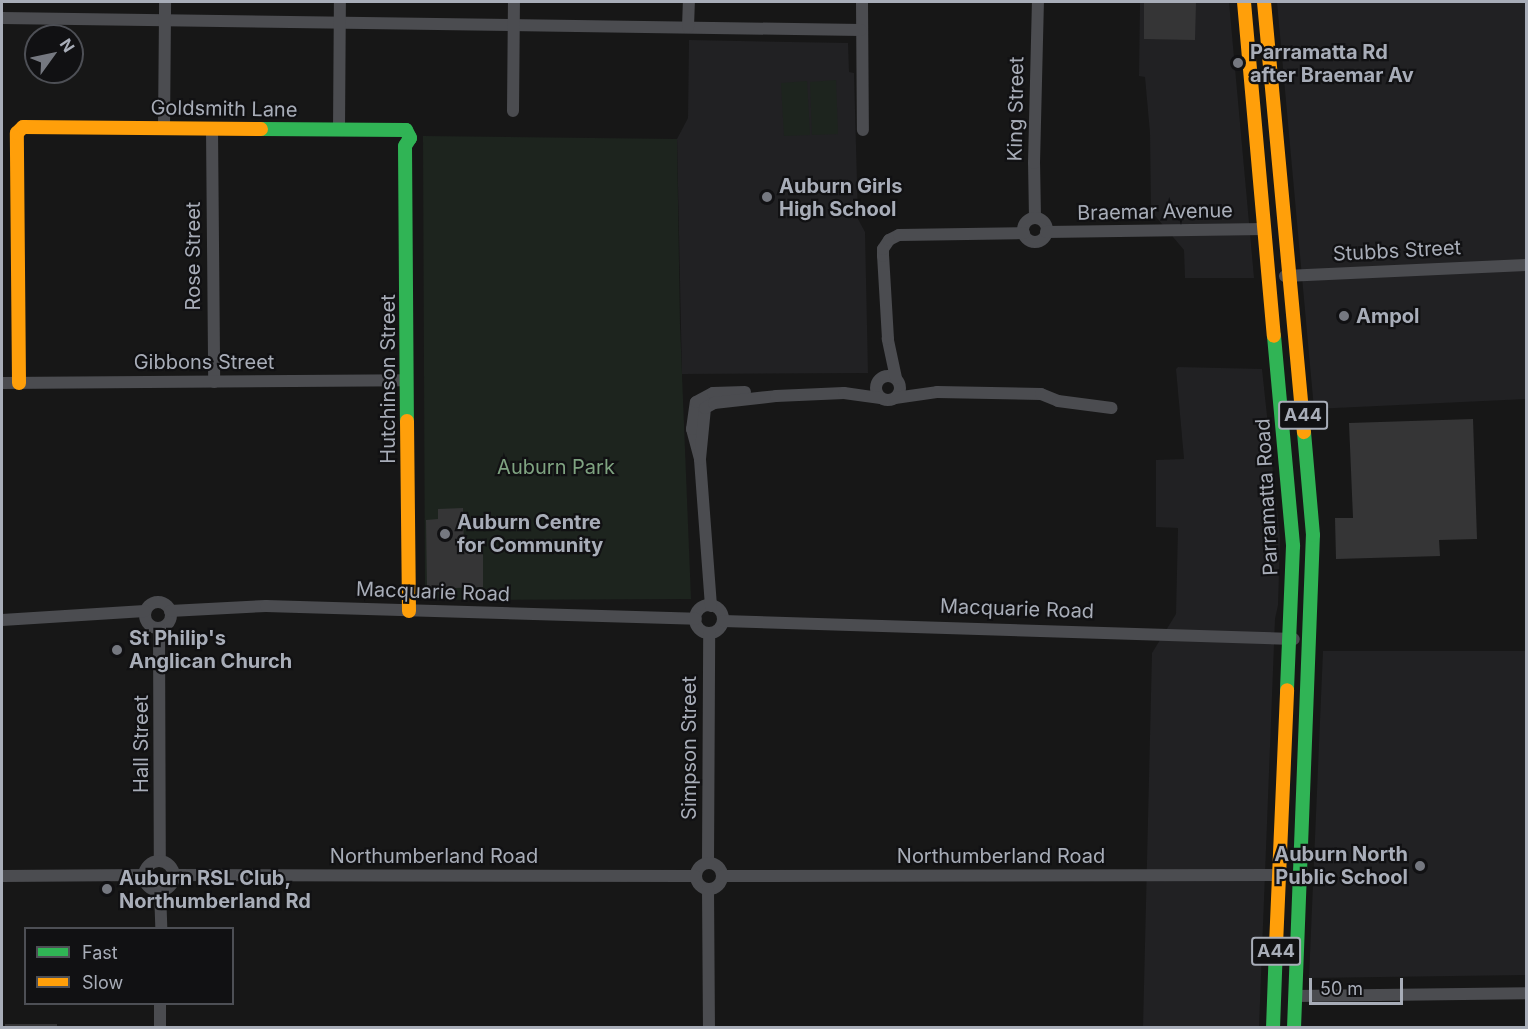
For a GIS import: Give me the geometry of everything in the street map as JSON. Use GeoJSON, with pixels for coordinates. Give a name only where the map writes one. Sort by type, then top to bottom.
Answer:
{"type":"FeatureCollection","features":[{"type":"Feature","properties":{"kind":"main road","name":"Parramatta Road"},"geometry":{"type":"LineString","coordinates":[[1244,2],[1292,520],[1290,638],[1274,1028]]}},
{"type":"Feature","properties":{"kind":"main road","name":"Parramatta Road"},"geometry":{"type":"LineString","coordinates":[[1264,2],[1313,535],[1294,1028]]}},
{"type":"Feature","properties":{"kind":"main road","name":"Goldsmith Lane"},"geometry":{"type":"LineString","coordinates":[[19,383],[17,133],[23,127],[406,130],[411,138],[405,146]]}},
{"type":"Feature","properties":{"kind":"main road","name":"Hutchinson Street"},"geometry":{"type":"LineString","coordinates":[[405,146],[409,611]]}},
{"type":"Feature","properties":{"kind":"street"},"geometry":{"type":"LineString","coordinates":[[164,127],[165,2]]}},
{"type":"Feature","properties":{"kind":"street"},"geometry":{"type":"LineString","coordinates":[[339,130],[340,2]]}},
{"type":"Feature","properties":{"kind":"street"},"geometry":{"type":"LineString","coordinates":[[513,111],[514,2]]}},
{"type":"Feature","properties":{"kind":"street"},"geometry":{"type":"LineString","coordinates":[[688,27],[689,2]]}},
{"type":"Feature","properties":{"kind":"street"},"geometry":{"type":"LineString","coordinates":[[862,2],[863,130]]}},
{"type":"Feature","properties":{"kind":"street","name":"King Street"},"geometry":{"type":"LineString","coordinates":[[1035,218],[1038,2]]}},
{"type":"Feature","properties":{"kind":"street"},"geometry":{"type":"LineString","coordinates":[[2,18],[861,30]]}},
{"type":"Feature","properties":{"kind":"street","name":"Rose Street"},"geometry":{"type":"LineString","coordinates":[[212,129],[214,382]]}},
{"type":"Feature","properties":{"kind":"street"},"geometry":{"type":"LineString","coordinates":[[1035,218],[1044,222],[1047,232],[1037,241],[1030,241],[1024,233],[1026,223],[1035,218]]}},
{"type":"Feature","properties":{"kind":"street","name":"Braemar Avenue"},"geometry":{"type":"LineString","coordinates":[[1047,232],[1265,229]]}},
{"type":"Feature","properties":{"kind":"street"},"geometry":{"type":"LineString","coordinates":[[896,398],[900,392],[888,339],[883,249],[889,240],[899,235],[1024,233]]}},
{"type":"Feature","properties":{"kind":"street","name":"Stubbs Street"},"geometry":{"type":"LineString","coordinates":[[1269,277],[1527,265]]}},
{"type":"Feature","properties":{"kind":"street"},"geometry":{"type":"LineString","coordinates":[[881,398],[876,392],[888,339]]}},
{"type":"Feature","properties":{"kind":"street","name":"Gibbons Street"},"geometry":{"type":"LineString","coordinates":[[2,383],[407,380]]}},
{"type":"Feature","properties":{"kind":"street"},"geometry":{"type":"LineString","coordinates":[[844,393],[879,381],[898,381],[938,392]]}},
{"type":"Feature","properties":{"kind":"street"},"geometry":{"type":"LineString","coordinates":[[711,606],[700,459],[705,408],[714,402],[844,393],[888,400],[938,392],[1041,394],[1058,401],[1112,408]]}},
{"type":"Feature","properties":{"kind":"street"},"geometry":{"type":"LineString","coordinates":[[700,459],[694,444],[692,412],[696,402],[706,394],[764,393],[776,396]]}},
{"type":"Feature","properties":{"kind":"street"},"geometry":{"type":"LineString","coordinates":[[157,602],[165,604],[170,611],[169,622],[159,628],[148,623],[145,612],[150,604],[157,602]]}},
{"type":"Feature","properties":{"kind":"street","name":"Macquarie Road"},"geometry":{"type":"LineString","coordinates":[[170,611],[266,606],[696,619]]}},
{"type":"Feature","properties":{"kind":"street"},"geometry":{"type":"LineString","coordinates":[[711,606],[719,609],[723,621],[717,631],[709,633],[701,630],[696,619],[699,610],[711,606]]}},
{"type":"Feature","properties":{"kind":"street"},"geometry":{"type":"LineString","coordinates":[[2,620],[145,612]]}},
{"type":"Feature","properties":{"kind":"street","name":"Macquarie Road"},"geometry":{"type":"LineString","coordinates":[[723,621],[1309,640]]}},
{"type":"Feature","properties":{"kind":"street","name":"Hall Street"},"geometry":{"type":"LineString","coordinates":[[159,628],[160,861]]}},
{"type":"Feature","properties":{"kind":"street","name":"Simpson Street"},"geometry":{"type":"LineString","coordinates":[[708,862],[709,633]]}},
{"type":"Feature","properties":{"kind":"street"},"geometry":{"type":"LineString","coordinates":[[160,861],[171,867],[174,875],[171,885],[160,890],[150,887],[144,875],[150,864],[160,861]]}},
{"type":"Feature","properties":{"kind":"street"},"geometry":{"type":"LineString","coordinates":[[708,862],[719,868],[722,876],[719,884],[708,889],[700,887],[695,876],[700,865],[708,862]]}},
{"type":"Feature","properties":{"kind":"street"},"geometry":{"type":"LineString","coordinates":[[2,876],[144,875]]}},
{"type":"Feature","properties":{"kind":"street","name":"Northumberland Road"},"geometry":{"type":"LineString","coordinates":[[174,875],[695,876]]}},
{"type":"Feature","properties":{"kind":"street","name":"Northumberland Road"},"geometry":{"type":"LineString","coordinates":[[722,876],[1279,875]]}},
{"type":"Feature","properties":{"kind":"street"},"geometry":{"type":"LineString","coordinates":[[708,889],[709,1028]]}},
{"type":"Feature","properties":{"kind":"street"},"geometry":{"type":"LineString","coordinates":[[160,890],[161,927]]}},
{"type":"Feature","properties":{"kind":"street"},"geometry":{"type":"LineString","coordinates":[[1295,996],[1527,993]]}},
{"type":"Feature","properties":{"kind":"street"},"geometry":{"type":"LineString","coordinates":[[160,1005],[160,1028]]}},
{"type":"Feature","properties":{"kind":"shaded area"},"geometry":{"type":"Polygon","coordinates":[[[1140,2],[1229,2],[1254,278],[1185,278],[1184,250],[1151,211],[1150,133],[1145,77],[1139,76],[1140,2]]]}},
{"type":"Feature","properties":{"kind":"shaded area"},"geometry":{"type":"Polygon","coordinates":[[[1277,2],[1526,2],[1526,399],[1314,409],[1277,2]]]}},
{"type":"Feature","properties":{"kind":"shaded area","name":"Auburn Girls High School"},"geometry":{"type":"Polygon","coordinates":[[[689,40],[848,43],[849,72],[854,73],[858,219],[865,232],[868,373],[682,374],[677,139],[688,118],[689,40]]]}},
{"type":"Feature","properties":{"kind":"shaded area"},"geometry":{"type":"Polygon","coordinates":[[[1178,367],[1262,369],[1280,538],[1259,1027],[1143,1028],[1152,653],[1176,614],[1178,528],[1156,527],[1156,460],[1184,459],[1176,369],[1178,367]]]}},
{"type":"Feature","properties":{"kind":"shaded area","name":"Auburn North Public School"},"geometry":{"type":"Polygon","coordinates":[[[1323,651],[1526,651],[1526,975],[1309,978],[1323,651]]]}},
{"type":"Feature","properties":{"kind":"green space"},"geometry":{"type":"Polygon","coordinates":[[[836,80],[838,134],[812,135],[810,82],[836,80]]]}},
{"type":"Feature","properties":{"kind":"green space"},"geometry":{"type":"Polygon","coordinates":[[[807,81],[810,135],[784,136],[781,83],[807,81]]]}},
{"type":"Feature","properties":{"kind":"green space","name":"Auburn Park"},"geometry":{"type":"Polygon","coordinates":[[[423,136],[677,139],[680,325],[691,599],[425,600],[423,136]]]}},
{"type":"Feature","properties":{"kind":"building"},"geometry":{"type":"Polygon","coordinates":[[[1144,2],[1196,2],[1195,40],[1144,39],[1144,2]]]}},
{"type":"Feature","properties":{"kind":"building"},"geometry":{"type":"Polygon","coordinates":[[[1473,419],[1477,539],[1439,540],[1440,556],[1336,559],[1335,518],[1353,518],[1349,423],[1473,419]]]}},
{"type":"Feature","properties":{"kind":"building","name":"Auburn Centre for Community"},"geometry":{"type":"Polygon","coordinates":[[[463,508],[464,549],[483,549],[483,587],[427,589],[426,520],[438,519],[438,509],[463,508]]]}},
{"type":"Feature","properties":{"kind":"building"},"geometry":{"type":"Polygon","coordinates":[[[5,1024],[57,1024],[57,1028],[5,1028],[5,1024]]]}},
{"type":"Feature","properties":{"kind":"traffic: fast"},"geometry":{"type":"LineString","coordinates":[[261,129],[406,130],[410,138],[405,146],[407,421]]}},
{"type":"Feature","properties":{"kind":"traffic: fast"},"geometry":{"type":"LineString","coordinates":[[1274,336],[1293,546],[1287,690]]}},
{"type":"Feature","properties":{"kind":"traffic: fast"},"geometry":{"type":"LineString","coordinates":[[1294,1028],[1313,535],[1304,432]]}},
{"type":"Feature","properties":{"kind":"traffic: fast"},"geometry":{"type":"LineString","coordinates":[[1273,1028],[1276,945]]}},
{"type":"Feature","properties":{"kind":"traffic: slow"},"geometry":{"type":"LineString","coordinates":[[1244,2],[1274,336]]}},
{"type":"Feature","properties":{"kind":"traffic: slow"},"geometry":{"type":"LineString","coordinates":[[1264,2],[1304,432]]}},
{"type":"Feature","properties":{"kind":"traffic: slow"},"geometry":{"type":"LineString","coordinates":[[19,383],[17,133],[23,127],[261,129]]}},
{"type":"Feature","properties":{"kind":"traffic: slow"},"geometry":{"type":"LineString","coordinates":[[407,421],[409,611]]}},
{"type":"Feature","properties":{"kind":"traffic: slow"},"geometry":{"type":"LineString","coordinates":[[1276,945],[1287,690]]}},
{"type":"Feature","properties":{"kind":"place","name":"Parramatta Rd after Braemar Av"},"geometry":{"type":"Point","coordinates":[1238,63]}},
{"type":"Feature","properties":{"kind":"place","name":"Auburn Girls High School"},"geometry":{"type":"Point","coordinates":[767,197]}},
{"type":"Feature","properties":{"kind":"place","name":"Ampol"},"geometry":{"type":"Point","coordinates":[1344,316]}},
{"type":"Feature","properties":{"kind":"place","name":"Auburn Centre for Community"},"geometry":{"type":"Point","coordinates":[445,534]}},
{"type":"Feature","properties":{"kind":"place","name":"St Philip's Anglican Church"},"geometry":{"type":"Point","coordinates":[117,650]}},
{"type":"Feature","properties":{"kind":"place","name":"Auburn North Public School"},"geometry":{"type":"Point","coordinates":[1420,866]}},
{"type":"Feature","properties":{"kind":"place","name":"Auburn RSL Club, Northumberland Rd"},"geometry":{"type":"Point","coordinates":[107,889]}}]}
